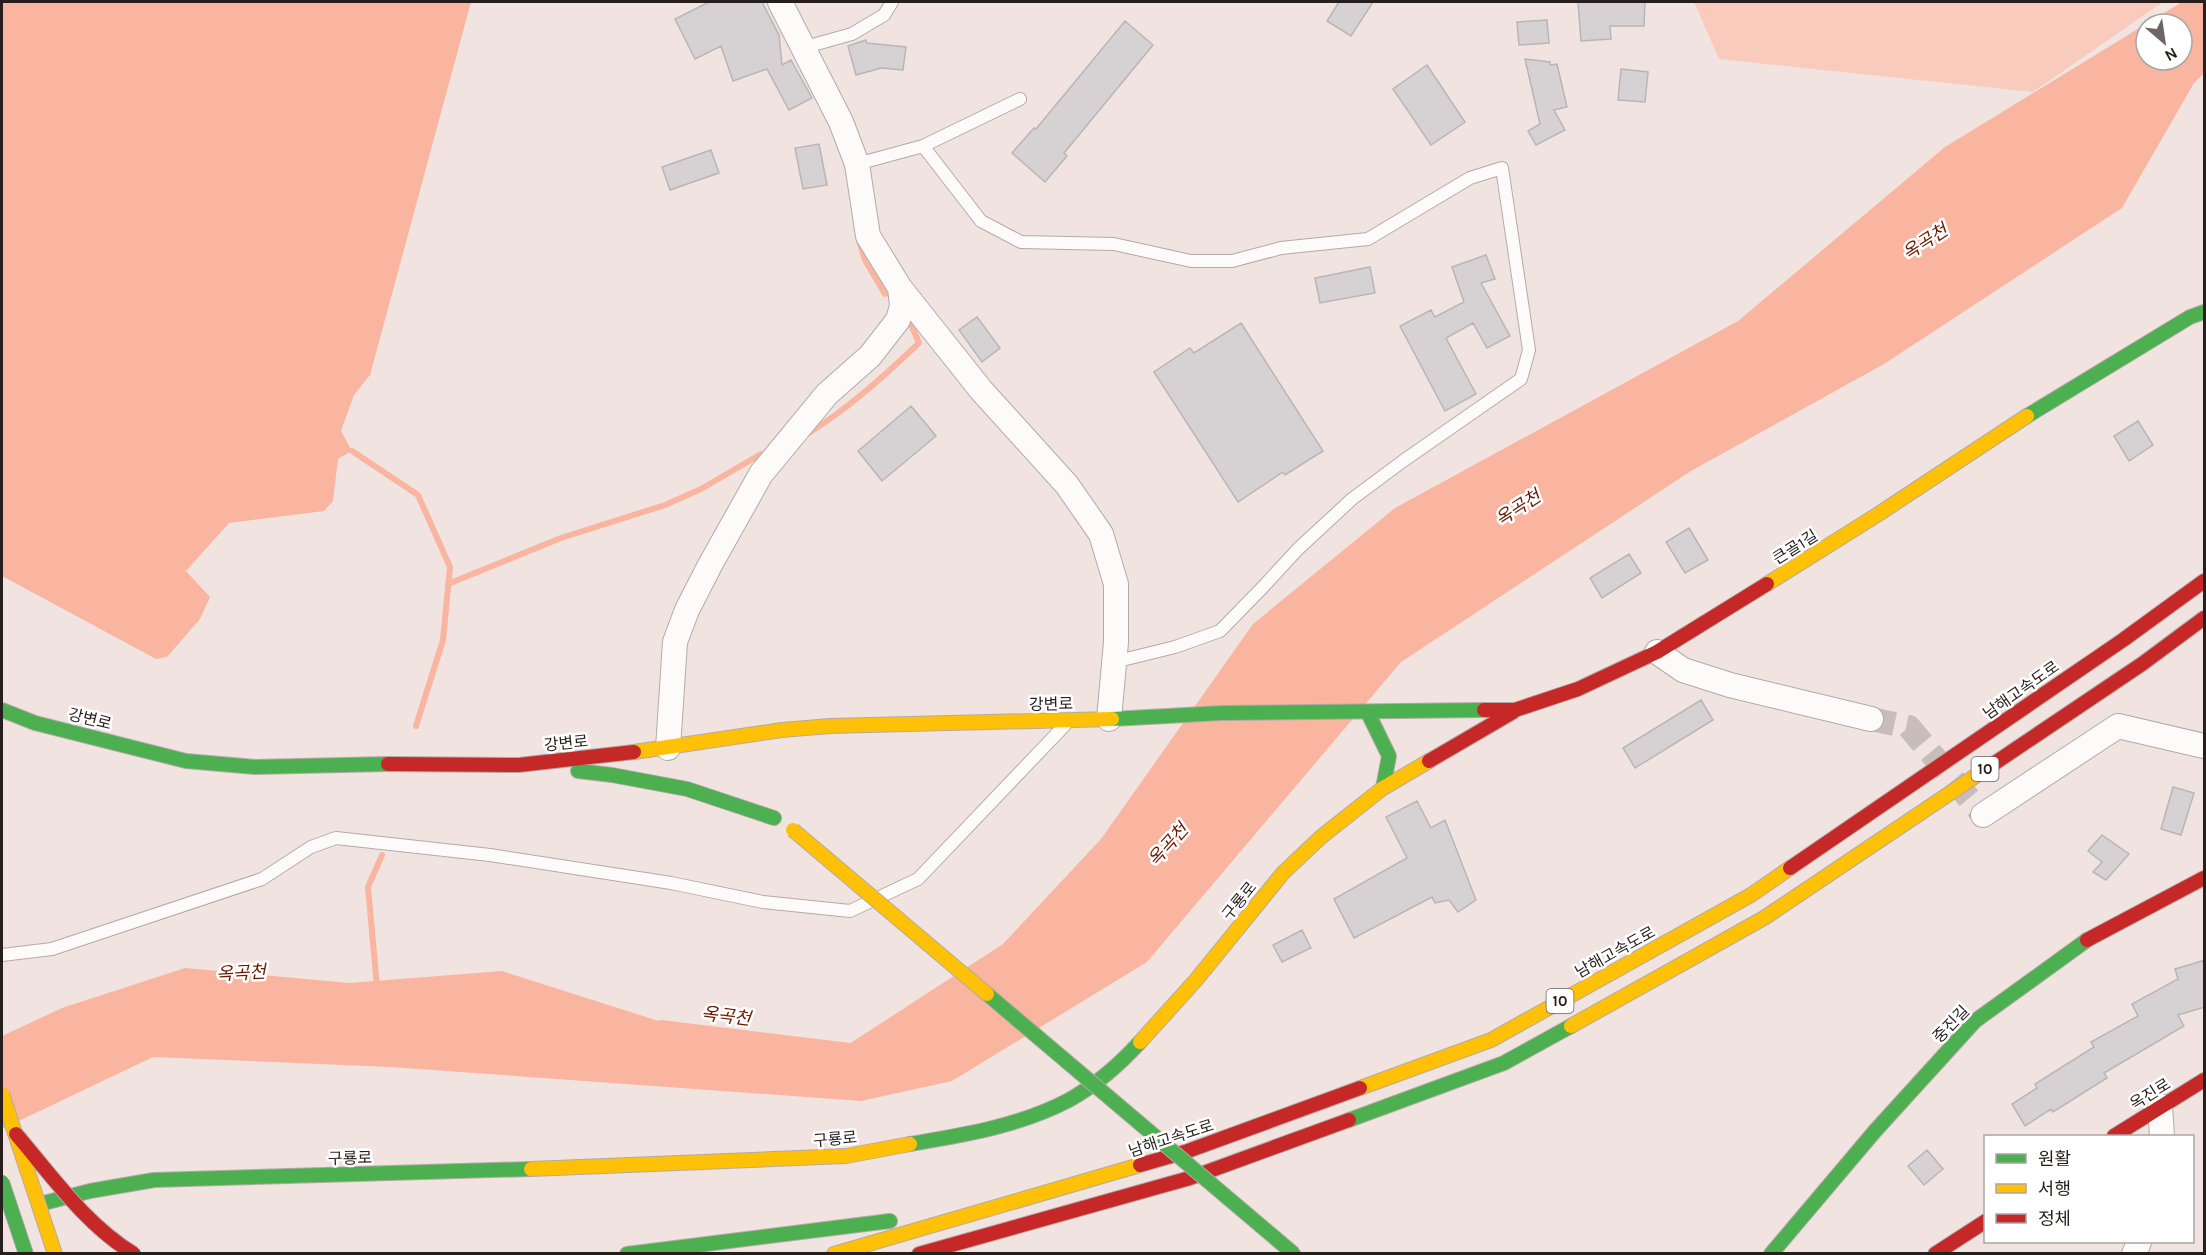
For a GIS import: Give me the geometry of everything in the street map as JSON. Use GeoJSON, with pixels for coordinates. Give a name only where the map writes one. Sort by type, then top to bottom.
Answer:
{"type":"FeatureCollection","features":[{"type":"Feature","properties":{"kind":"main road","name":"큰골1길"},"geometry":{"type":"LineString","coordinates":[[1140,716],[1222,713],[1515,711],[1578,688],[1657,652],[1877,515],[2012,425],[2190,317],[2205,312]]}},
{"type":"Feature","properties":{"kind":"main road","name":"남해고속도로"},"geometry":{"type":"LineString","coordinates":[[834,1254],[1185,1152],[1491,1040],[1752,895],[2205,581]]}},
{"type":"Feature","properties":{"kind":"main road","name":"10"},"geometry":{"type":"LineString","coordinates":[[919,1254],[1190,1178],[1493,1067],[1514,1057],[1764,918],[2142,664],[2205,618]]}},
{"type":"Feature","properties":{"kind":"main road","name":"강변로"},"geometry":{"type":"LineString","coordinates":[[2,710],[35,723],[186,761],[255,767],[348,764],[519,765],[678,755],[782,730],[830,726],[1109,719],[1140,716]]}},
{"type":"Feature","properties":{"kind":"main road","name":"구룡로"},"geometry":{"type":"LineString","coordinates":[[2,1214],[90,1191],[154,1180],[514,1170],[846,1156],[977,1132],[1022,1119],[1068,1100],[1104,1075],[1130,1053],[1196,980],[1283,873],[1321,837],[1383,788],[1515,711]]}},
{"type":"Feature","properties":{"kind":"main road"},"geometry":{"type":"LineString","coordinates":[[1368,713],[1389,756],[1383,788]]}},
{"type":"Feature","properties":{"kind":"main road"},"geometry":{"type":"LineString","coordinates":[[519,765],[612,775],[687,789],[774,818]]}},
{"type":"Feature","properties":{"kind":"main road"},"geometry":{"type":"LineString","coordinates":[[726,786],[793,830],[1294,1254]]}},
{"type":"Feature","properties":{"kind":"main road","name":"중진길"},"geometry":{"type":"LineString","coordinates":[[1771,1254],[1875,1131],[1975,1021],[2078,945],[2205,878]]}},
{"type":"Feature","properties":{"kind":"main road","name":"옥진로"},"geometry":{"type":"LineString","coordinates":[[2117,1135],[2205,1080]]}},
{"type":"Feature","properties":{"kind":"main road"},"geometry":{"type":"LineString","coordinates":[[2,1094],[55,1254]]}},
{"type":"Feature","properties":{"kind":"main road"},"geometry":{"type":"LineString","coordinates":[[16,1134],[91,1220],[126,1250],[134,1254]]}},
{"type":"Feature","properties":{"kind":"main road"},"geometry":{"type":"LineString","coordinates":[[1081,1222],[1190,1178]]}},
{"type":"Feature","properties":{"kind":"main road"},"geometry":{"type":"LineString","coordinates":[[2,1182],[26,1254]]}},
{"type":"Feature","properties":{"kind":"main road"},"geometry":{"type":"LineString","coordinates":[[627,1254],[993,1208]]}},
{"type":"Feature","properties":{"kind":"main road"},"geometry":{"type":"LineString","coordinates":[[1935,1254],[1984,1222]]}},
{"type":"Feature","properties":{"kind":"street"},"geometry":{"type":"LineString","coordinates":[[780,2],[841,122],[857,164],[868,236],[900,288],[981,390],[1066,485],[1101,534],[1116,584],[1114,662],[1109,719]]}},
{"type":"Feature","properties":{"kind":"street"},"geometry":{"type":"LineString","coordinates":[[678,755],[675,642],[687,610],[761,474],[827,394],[870,356],[898,320],[902,306],[900,288]]}},
{"type":"Feature","properties":{"kind":"street"},"geometry":{"type":"LineString","coordinates":[[1657,652],[1683,670],[1721,682],[1871,718]]}},
{"type":"Feature","properties":{"kind":"street"},"geometry":{"type":"LineString","coordinates":[[1983,815],[2118,726],[2205,746]]}},
{"type":"Feature","properties":{"kind":"street"},"geometry":{"type":"LineString","coordinates":[[2160,1106],[2162,1135]]}},
{"type":"Feature","properties":{"kind":"lane"},"geometry":{"type":"LineString","coordinates":[[802,48],[852,34],[884,15],[892,2]]}},
{"type":"Feature","properties":{"kind":"lane"},"geometry":{"type":"LineString","coordinates":[[857,164],[923,146],[1020,99]]}},
{"type":"Feature","properties":{"kind":"lane"},"geometry":{"type":"LineString","coordinates":[[923,146],[981,221],[1021,242],[1114,244],[1191,261],[1232,261],[1281,248],[1368,238],[1470,178],[1502,168],[1529,350],[1521,379],[1402,461],[1352,499],[1298,549],[1220,631],[1175,647],[1114,662]]}},
{"type":"Feature","properties":{"kind":"lane"},"geometry":{"type":"LineString","coordinates":[[2,955],[52,949],[262,879],[311,847],[336,838],[490,855],[671,883],[764,902],[850,911],[918,879],[1070,720]]}},
{"type":"Feature","properties":{"kind":"shaded area"},"geometry":{"type":"Polygon","coordinates":[[[1694,2],[2163,2],[2149,12],[2134,12],[2134,22],[2033,92],[1719,59],[1694,2]]]}},
{"type":"Feature","properties":{"kind":"water"},"geometry":{"type":"Polygon","coordinates":[[[2,2],[471,2],[370,375],[354,395],[341,431],[352,451],[338,459],[333,501],[324,511],[229,523],[186,571],[210,597],[200,619],[167,657],[156,659],[2,576],[2,2]]]}},
{"type":"Feature","properties":{"kind":"water"},"geometry":{"type":"Polygon","coordinates":[[[2182,2],[2204,2],[2204,73],[2194,83],[2122,208],[1884,364],[1691,471],[1401,662],[1147,962],[952,1081],[861,1101],[391,1067],[153,1057],[2,1129],[2,1036],[62,1008],[185,968],[349,983],[502,971],[665,1023],[846,1046],[1003,944],[1101,839],[1253,624],[1395,508],[1738,321],[1945,147],[2134,31],[2134,72],[2194,72],[2194,12],[2166,12],[2182,2]]]}},
{"type":"Feature","properties":{"kind":"building"},"geometry":{"type":"Polygon","coordinates":[[[709,2],[762,2],[779,35],[782,65],[791,60],[812,98],[789,110],[767,69],[733,81],[721,46],[695,59],[675,19],[709,2]]]}},
{"type":"Feature","properties":{"kind":"building"},"geometry":{"type":"Polygon","coordinates":[[[1339,2],[1373,2],[1351,36],[1327,21],[1339,2]]]}},
{"type":"Feature","properties":{"kind":"building"},"geometry":{"type":"Polygon","coordinates":[[[1578,2],[1645,2],[1644,26],[1610,26],[1611,39],[1581,41],[1578,2]]]}},
{"type":"Feature","properties":{"kind":"building"},"geometry":{"type":"Polygon","coordinates":[[[1547,20],[1549,43],[1519,45],[1517,22],[1547,20]]]}},
{"type":"Feature","properties":{"kind":"building"},"geometry":{"type":"Polygon","coordinates":[[[1125,21],[1153,45],[1064,153],[1067,156],[1045,182],[1012,153],[1034,128],[1036,129],[1125,21]]]}},
{"type":"Feature","properties":{"kind":"building"},"geometry":{"type":"Polygon","coordinates":[[[866,40],[867,43],[906,47],[903,70],[881,68],[856,75],[848,46],[866,40]]]}},
{"type":"Feature","properties":{"kind":"building"},"geometry":{"type":"Polygon","coordinates":[[[1525,59],[1550,62],[1550,65],[1557,64],[1567,107],[1554,110],[1565,130],[1536,145],[1528,131],[1540,124],[1525,59]]]}},
{"type":"Feature","properties":{"kind":"building"},"geometry":{"type":"Polygon","coordinates":[[[1427,65],[1465,122],[1431,145],[1393,89],[1427,65]]]}},
{"type":"Feature","properties":{"kind":"building"},"geometry":{"type":"Polygon","coordinates":[[[1621,69],[1648,72],[1645,102],[1618,100],[1621,69]]]}},
{"type":"Feature","properties":{"kind":"building"},"geometry":{"type":"Polygon","coordinates":[[[819,144],[827,185],[803,189],[795,148],[819,144]]]}},
{"type":"Feature","properties":{"kind":"building"},"geometry":{"type":"Polygon","coordinates":[[[711,150],[719,173],[670,190],[662,167],[711,150]]]}},
{"type":"Feature","properties":{"kind":"building"},"geometry":{"type":"Polygon","coordinates":[[[1486,255],[1495,279],[1481,283],[1510,336],[1487,348],[1473,323],[1446,338],[1476,394],[1445,411],[1400,326],[1431,310],[1435,317],[1464,302],[1452,267],[1486,255]]]}},
{"type":"Feature","properties":{"kind":"building"},"geometry":{"type":"Polygon","coordinates":[[[1370,267],[1375,293],[1320,303],[1315,278],[1370,267]]]}},
{"type":"Feature","properties":{"kind":"building"},"geometry":{"type":"Polygon","coordinates":[[[977,317],[1000,348],[982,362],[959,330],[977,317]]]}},
{"type":"Feature","properties":{"kind":"building"},"geometry":{"type":"Polygon","coordinates":[[[1241,323],[1323,451],[1285,475],[1283,472],[1238,502],[1154,372],[1190,348],[1194,353],[1241,323]]]}},
{"type":"Feature","properties":{"kind":"building"},"geometry":{"type":"Polygon","coordinates":[[[911,406],[936,436],[882,481],[858,451],[911,406]]]}},
{"type":"Feature","properties":{"kind":"building"},"geometry":{"type":"Polygon","coordinates":[[[2138,421],[2153,445],[2129,461],[2114,436],[2138,421]]]}},
{"type":"Feature","properties":{"kind":"building"},"geometry":{"type":"Polygon","coordinates":[[[1689,528],[1708,560],[1685,573],[1666,542],[1689,528]]]}},
{"type":"Feature","properties":{"kind":"building"},"geometry":{"type":"Polygon","coordinates":[[[1629,554],[1641,573],[1602,598],[1590,578],[1629,554]]]}},
{"type":"Feature","properties":{"kind":"building"},"geometry":{"type":"Polygon","coordinates":[[[1701,700],[1713,720],[1635,768],[1623,748],[1701,700]]]}},
{"type":"Feature","properties":{"kind":"building"},"geometry":{"type":"Polygon","coordinates":[[[2173,787],[2194,793],[2181,835],[2161,829],[2173,787]]]}},
{"type":"Feature","properties":{"kind":"building"},"geometry":{"type":"Polygon","coordinates":[[[1417,801],[1431,828],[1445,820],[1476,900],[1458,912],[1449,900],[1435,903],[1432,897],[1354,938],[1334,899],[1407,858],[1386,817],[1417,801]]]}},
{"type":"Feature","properties":{"kind":"building"},"geometry":{"type":"Polygon","coordinates":[[[2102,835],[2129,854],[2106,880],[2093,872],[2102,862],[2088,851],[2102,835]]]}},
{"type":"Feature","properties":{"kind":"building"},"geometry":{"type":"Polygon","coordinates":[[[1302,930],[1311,948],[1282,962],[1273,945],[1302,930]]]}},
{"type":"Feature","properties":{"kind":"building"},"geometry":{"type":"Polygon","coordinates":[[[2205,960],[2205,1007],[2178,1015],[2184,1026],[2104,1073],[2107,1078],[2053,1112],[2051,1109],[2025,1126],[2012,1104],[2037,1088],[2035,1084],[2094,1047],[2091,1042],[2138,1016],[2132,1004],[2178,979],[2175,969],[2205,960]]]}},
{"type":"Feature","properties":{"kind":"building"},"geometry":{"type":"Polygon","coordinates":[[[1927,1150],[1943,1169],[1924,1185],[1908,1166],[1927,1150]]]}},
{"type":"Feature","properties":{"kind":"waterway"},"geometry":{"type":"LineString","coordinates":[[859,240],[865,260],[885,294]]}},
{"type":"Feature","properties":{"kind":"waterway"},"geometry":{"type":"LineString","coordinates":[[807,434],[851,403],[919,343],[910,322]]}},
{"type":"Feature","properties":{"kind":"waterway"},"geometry":{"type":"LineString","coordinates":[[352,451],[418,495],[450,567],[443,640],[416,726]]}},
{"type":"Feature","properties":{"kind":"waterway"},"geometry":{"type":"LineString","coordinates":[[448,584],[561,538],[665,505],[701,489],[761,454]]}},
{"type":"Feature","properties":{"kind":"waterway"},"geometry":{"type":"LineString","coordinates":[[377,987],[368,887],[382,855]]}},
{"type":"Feature","properties":{"kind":"waterway","name":"옥곡천"},"geometry":{"type":"LineString","coordinates":[[661,1023],[850,1046]]}},
{"type":"Feature","properties":{"kind":"tunnel"},"geometry":{"type":"LineString","coordinates":[[1871,719],[1909,727],[1983,815]]}},
{"type":"Feature","properties":{"kind":"traffic: fast"},"geometry":{"type":"LineString","coordinates":[[2027,416],[2190,317],[2204,312]]}},
{"type":"Feature","properties":{"kind":"traffic: fast"},"geometry":{"type":"LineString","coordinates":[[2,710],[35,723],[186,761],[255,767],[388,764]]}},
{"type":"Feature","properties":{"kind":"traffic: fast"},"geometry":{"type":"LineString","coordinates":[[1112,719],[1222,713],[1484,710]]}},
{"type":"Feature","properties":{"kind":"traffic: fast"},"geometry":{"type":"LineString","coordinates":[[1368,713],[1389,756],[1383,788]]}},
{"type":"Feature","properties":{"kind":"traffic: fast"},"geometry":{"type":"LineString","coordinates":[[578,771],[687,789],[774,818]]}},
{"type":"Feature","properties":{"kind":"traffic: fast"},"geometry":{"type":"LineString","coordinates":[[1771,1254],[1875,1131],[1975,1021],[2087,940]]}},
{"type":"Feature","properties":{"kind":"traffic: fast"},"geometry":{"type":"LineString","coordinates":[[987,994],[1294,1254]]}},
{"type":"Feature","properties":{"kind":"traffic: fast"},"geometry":{"type":"LineString","coordinates":[[1349,1120],[1504,1063],[1571,1026]]}},
{"type":"Feature","properties":{"kind":"traffic: fast"},"geometry":{"type":"LineString","coordinates":[[910,1144],[991,1128],[1050,1109],[1069,1100],[1097,1081],[1140,1042]]}},
{"type":"Feature","properties":{"kind":"traffic: fast"},"geometry":{"type":"LineString","coordinates":[[44,1203],[90,1191],[154,1180],[531,1169]]}},
{"type":"Feature","properties":{"kind":"traffic: fast"},"geometry":{"type":"LineString","coordinates":[[2,1182],[26,1254]]}},
{"type":"Feature","properties":{"kind":"traffic: fast"},"geometry":{"type":"LineString","coordinates":[[627,1254],[890,1221]]}},
{"type":"Feature","properties":{"kind":"traffic: slow"},"geometry":{"type":"LineString","coordinates":[[1767,584],[2027,416]]}},
{"type":"Feature","properties":{"kind":"traffic: slow"},"geometry":{"type":"LineString","coordinates":[[634,752],[782,730],[830,726],[1112,719]]}},
{"type":"Feature","properties":{"kind":"traffic: slow"},"geometry":{"type":"LineString","coordinates":[[1140,1042],[1196,980],[1283,873],[1321,837],[1383,788],[1429,761]]}},
{"type":"Feature","properties":{"kind":"traffic: slow"},"geometry":{"type":"LineString","coordinates":[[1571,1026],[1764,918],[1980,773]]}},
{"type":"Feature","properties":{"kind":"traffic: slow"},"geometry":{"type":"LineString","coordinates":[[793,830],[987,994]]}},
{"type":"Feature","properties":{"kind":"traffic: slow"},"geometry":{"type":"LineString","coordinates":[[1360,1088],[1491,1040],[1751,895],[1790,868]]}},
{"type":"Feature","properties":{"kind":"traffic: slow"},"geometry":{"type":"LineString","coordinates":[[2,1094],[55,1254]]}},
{"type":"Feature","properties":{"kind":"traffic: slow"},"geometry":{"type":"LineString","coordinates":[[531,1169],[846,1156],[910,1144]]}},
{"type":"Feature","properties":{"kind":"traffic: slow"},"geometry":{"type":"LineString","coordinates":[[834,1254],[1140,1165]]}},
{"type":"Feature","properties":{"kind":"traffic: jam"},"geometry":{"type":"LineString","coordinates":[[1790,868],[2123,640],[2204,581]]}},
{"type":"Feature","properties":{"kind":"traffic: jam"},"geometry":{"type":"LineString","coordinates":[[1484,710],[1515,710],[1578,689],[1657,652],[1767,584]]}},
{"type":"Feature","properties":{"kind":"traffic: jam"},"geometry":{"type":"LineString","coordinates":[[1980,773],[2142,664],[2204,618]]}},
{"type":"Feature","properties":{"kind":"traffic: jam"},"geometry":{"type":"LineString","coordinates":[[1429,761],[1513,712]]}},
{"type":"Feature","properties":{"kind":"traffic: jam"},"geometry":{"type":"LineString","coordinates":[[388,764],[519,765],[634,752]]}},
{"type":"Feature","properties":{"kind":"traffic: jam"},"geometry":{"type":"LineString","coordinates":[[2087,940],[2204,878]]}},
{"type":"Feature","properties":{"kind":"traffic: jam"},"geometry":{"type":"LineString","coordinates":[[2116,1135],[2204,1080]]}},
{"type":"Feature","properties":{"kind":"traffic: jam"},"geometry":{"type":"LineString","coordinates":[[1140,1165],[1185,1152],[1360,1088]]}},
{"type":"Feature","properties":{"kind":"traffic: jam"},"geometry":{"type":"LineString","coordinates":[[919,1254],[1190,1178],[1349,1120]]}},
{"type":"Feature","properties":{"kind":"traffic: jam"},"geometry":{"type":"LineString","coordinates":[[16,1134],[85,1214],[100,1229],[134,1254]]}},
{"type":"Feature","properties":{"kind":"traffic: jam"},"geometry":{"type":"LineString","coordinates":[[1935,1254],[1984,1222]]}}]}
